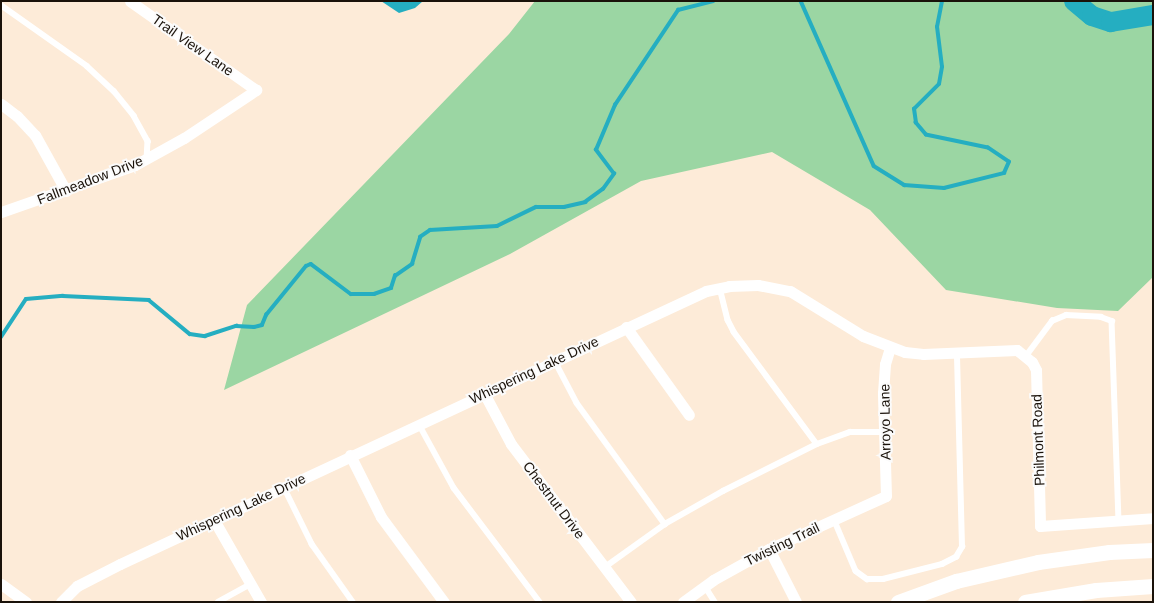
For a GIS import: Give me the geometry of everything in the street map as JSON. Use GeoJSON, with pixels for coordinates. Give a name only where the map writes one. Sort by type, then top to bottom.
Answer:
{"type":"FeatureCollection","features":[{"type":"Feature","properties":{"kind":"main road"},"geometry":{"type":"LineString","coordinates":[[898,602],[956,581],[1038,562],[1109,552],[1153,550]]}},
{"type":"Feature","properties":{"kind":"main road"},"geometry":{"type":"LineString","coordinates":[[1025,602],[1096,590],[1153,586]]}},
{"type":"Feature","properties":{"kind":"street","name":"Trail View Lane"},"geometry":{"type":"LineString","coordinates":[[130,1],[256,90]]}},
{"type":"Feature","properties":{"kind":"street","name":"Fallmeadow Drive"},"geometry":{"type":"LineString","coordinates":[[1,212],[66,191],[147,158],[184,138],[256,90]]}},
{"type":"Feature","properties":{"kind":"street"},"geometry":{"type":"LineString","coordinates":[[1,104],[17,116],[35,135],[66,191]]}},
{"type":"Feature","properties":{"kind":"street","name":"Whispering Lake Drive"},"geometry":{"type":"LineString","coordinates":[[61,602],[77,586],[484,392],[706,291],[720,288],[758,285],[790,291],[863,336],[890,348],[923,354],[1017,350],[1026,356]]}},
{"type":"Feature","properties":{"kind":"street"},"geometry":{"type":"LineString","coordinates":[[626,327],[689,415]]}},
{"type":"Feature","properties":{"kind":"street","name":"Arroyo Lane"},"geometry":{"type":"LineString","coordinates":[[886,496],[882,393],[885,364],[890,348]]}},
{"type":"Feature","properties":{"kind":"street","name":"Philmont Road"},"geometry":{"type":"LineString","coordinates":[[1026,356],[1036,370],[1040,526],[1119,521]]}},
{"type":"Feature","properties":{"kind":"street","name":"Chestnut Drive"},"geometry":{"type":"LineString","coordinates":[[484,392],[511,444],[631,602]]}},
{"type":"Feature","properties":{"kind":"street"},"geometry":{"type":"LineString","coordinates":[[350,455],[381,517],[444,602]]}},
{"type":"Feature","properties":{"kind":"street","name":"Twisting Trail"},"geometry":{"type":"LineString","coordinates":[[683,602],[705,586],[769,549],[886,496]]}},
{"type":"Feature","properties":{"kind":"street"},"geometry":{"type":"LineString","coordinates":[[1119,521],[1153,518]]}},
{"type":"Feature","properties":{"kind":"street"},"geometry":{"type":"LineString","coordinates":[[214,520],[249,585],[260,602]]}},
{"type":"Feature","properties":{"kind":"street"},"geometry":{"type":"LineString","coordinates":[[769,549],[796,602]]}},
{"type":"Feature","properties":{"kind":"street"},"geometry":{"type":"LineString","coordinates":[[1,584],[26,602]]}},
{"type":"Feature","properties":{"kind":"lane"},"geometry":{"type":"LineString","coordinates":[[1,5],[87,66],[114,91],[134,116],[148,141],[147,158]]}},
{"type":"Feature","properties":{"kind":"lane"},"geometry":{"type":"LineString","coordinates":[[720,288],[728,320],[734,332],[817,444]]}},
{"type":"Feature","properties":{"kind":"lane"},"geometry":{"type":"LineString","coordinates":[[1026,356],[1052,321],[1066,315],[1101,317],[1112,321],[1119,521]]}},
{"type":"Feature","properties":{"kind":"lane"},"geometry":{"type":"LineString","coordinates":[[834,519],[856,571],[867,579],[883,579],[942,564],[956,557],[962,547],[957,352]]}},
{"type":"Feature","properties":{"kind":"lane"},"geometry":{"type":"LineString","coordinates":[[554,360],[577,403],[665,524]]}},
{"type":"Feature","properties":{"kind":"lane"},"geometry":{"type":"LineString","coordinates":[[419,423],[454,488],[540,602]]}},
{"type":"Feature","properties":{"kind":"lane"},"geometry":{"type":"LineString","coordinates":[[605,567],[665,524],[723,490],[817,444],[850,432],[884,432]]}},
{"type":"Feature","properties":{"kind":"lane"},"geometry":{"type":"LineString","coordinates":[[284,487],[312,544],[353,602]]}},
{"type":"Feature","properties":{"kind":"lane"},"geometry":{"type":"LineString","coordinates":[[218,602],[249,585]]}},
{"type":"Feature","properties":{"kind":"lane"},"geometry":{"type":"LineString","coordinates":[[705,586],[715,602]]}},
{"type":"Feature","properties":{"kind":"green space"},"geometry":{"type":"Polygon","coordinates":[[[535,1],[1153,1],[1153,277],[1118,311],[1057,308],[946,290],[870,210],[772,152],[641,181],[510,254],[224,390],[247,305],[509,34],[535,1]]]}},
{"type":"Feature","properties":{"kind":"water"},"geometry":{"type":"Polygon","coordinates":[[[381,1],[423,1],[415,8],[399,13],[381,1]]]}},
{"type":"Feature","properties":{"kind":"waterway"},"geometry":{"type":"LineString","coordinates":[[1,337],[26,299],[63,296],[149,300],[190,334],[205,336],[236,326],[254,327],[262,325],[266,315],[306,266],[311,264],[351,294],[374,294],[391,288],[395,276],[412,264],[420,237],[430,230],[497,226],[536,207],[564,207],[585,202],[603,189],[614,174],[596,150],[615,105],[678,10],[713,1]]}},
{"type":"Feature","properties":{"kind":"waterway"},"geometry":{"type":"LineString","coordinates":[[801,1],[874,166],[904,185],[944,188],[1004,173],[1009,162],[988,148],[926,135],[916,123],[914,109],[939,84],[942,67],[937,27],[942,1]]}},
{"type":"Feature","properties":{"kind":"waterway"},"geometry":{"type":"LineString","coordinates":[[1074,1],[1092,16],[1111,22],[1153,15]]}}]}
